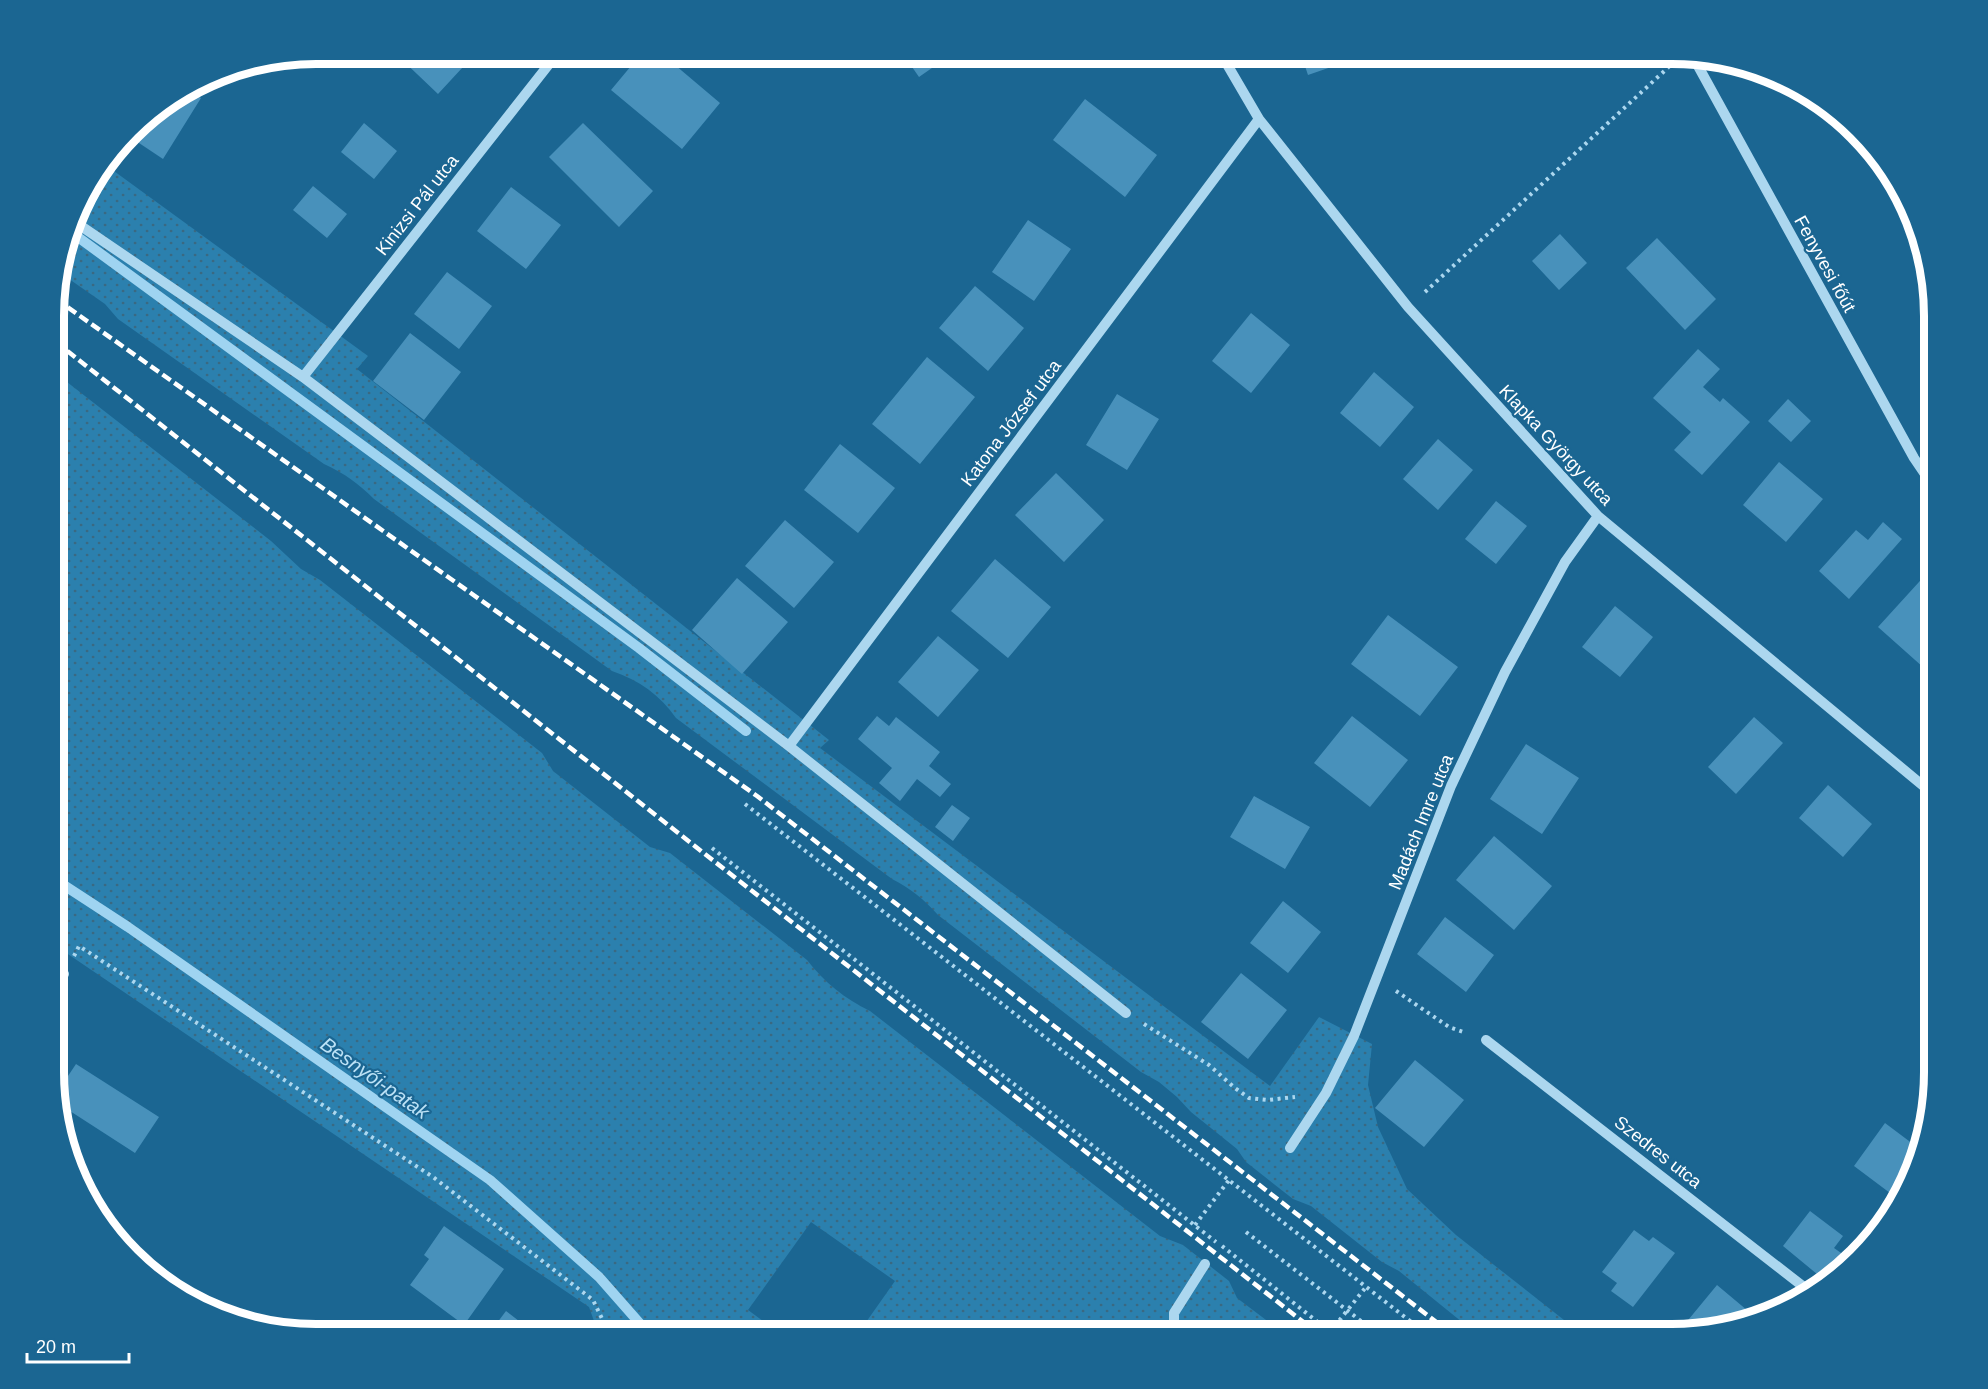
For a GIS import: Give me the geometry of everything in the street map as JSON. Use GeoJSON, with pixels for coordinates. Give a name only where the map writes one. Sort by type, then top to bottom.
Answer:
{"type":"FeatureCollection","features":[{"type":"Feature","properties":{"kind":"street","name":"Kinizsi Pál utca"},"geometry":{"type":"LineString","coordinates":[[303,377],[549,64]]}},
{"type":"Feature","properties":{"kind":"street","name":"Klapka György utca"},"geometry":{"type":"LineString","coordinates":[[1227,64],[1259,119],[1408,307],[1598,516],[1924,786]]}},
{"type":"Feature","properties":{"kind":"street","name":"Fenyvesi főút"},"geometry":{"type":"LineString","coordinates":[[1698,66],[1914,458],[1924,472]]}},
{"type":"Feature","properties":{"kind":"street","name":"Katona József utca"},"geometry":{"type":"LineString","coordinates":[[789,746],[1259,119]]}},
{"type":"Feature","properties":{"kind":"street"},"geometry":{"type":"LineString","coordinates":[[81,226],[303,377],[789,746],[1126,1013]]}},
{"type":"Feature","properties":{"kind":"street","name":"Madách Imre utca"},"geometry":{"type":"LineString","coordinates":[[1290,1148],[1326,1093],[1354,1036],[1451,786],[1505,672],[1565,562],[1598,516]]}},
{"type":"Feature","properties":{"kind":"street","name":"Szedres utca"},"geometry":{"type":"LineString","coordinates":[[1486,1040],[1804,1287]]}},
{"type":"Feature","properties":{"kind":"street"},"geometry":{"type":"LineString","coordinates":[[1174,1324],[1174,1313],[1205,1264]]}},
{"type":"Feature","properties":{"kind":"path"},"geometry":{"type":"LineString","coordinates":[[1408,307],[1672,64]]}},
{"type":"Feature","properties":{"kind":"path"},"geometry":{"type":"LineString","coordinates":[[745,804],[1414,1324]]}},
{"type":"Feature","properties":{"kind":"path"},"geometry":{"type":"LineString","coordinates":[[712,848],[1321,1324]]}},
{"type":"Feature","properties":{"kind":"path"},"geometry":{"type":"LineString","coordinates":[[64,975],[79,946],[424,1170],[593,1300],[605,1324]]}},
{"type":"Feature","properties":{"kind":"path"},"geometry":{"type":"LineString","coordinates":[[1377,978],[1449,1027],[1486,1040]]}},
{"type":"Feature","properties":{"kind":"path"},"geometry":{"type":"LineString","coordinates":[[1126,1013],[1209,1065],[1249,1098],[1268,1101],[1326,1093]]}},
{"type":"Feature","properties":{"kind":"path"},"geometry":{"type":"LineString","coordinates":[[1195,1225],[1230,1180]]}},
{"type":"Feature","properties":{"kind":"path"},"geometry":{"type":"LineString","coordinates":[[1246,1232],[1365,1324]]}},
{"type":"Feature","properties":{"kind":"path"},"geometry":{"type":"LineString","coordinates":[[1338,1324],[1366,1287]]}},
{"type":"Feature","properties":{"kind":"shaded area"},"geometry":{"type":"Polygon","coordinates":[[[112,170],[368,356],[357,369],[829,740],[820,748],[1270,1086],[1319,1017],[1372,1044],[1368,1085],[1378,1127],[1407,1189],[1456,1235],[1569,1324],[1464,1324],[1399,1271],[1382,1262],[1311,1206],[1293,1199],[1246,1162],[1237,1149],[1191,1112],[1159,1082],[1141,1072],[938,915],[917,894],[892,879],[676,718],[648,689],[612,671],[374,499],[351,479],[324,464],[118,319],[105,304],[68,278],[73,251],[90,205],[112,170]]]}},
{"type":"Feature","properties":{"kind":"shaded area"},"geometry":{"type":"Polygon","coordinates":[[[64,381],[271,541],[301,569],[320,580],[542,753],[553,771],[650,847],[670,853],[807,960],[820,976],[836,989],[870,1011],[1160,1236],[1183,1245],[1229,1281],[1237,1298],[1271,1324],[865,1324],[895,1281],[811,1222],[748,1310],[767,1324],[595,1324],[589,1307],[64,951],[64,381]]]}},
{"type":"Feature","properties":{"kind":"building"},"geometry":{"type":"Polygon","coordinates":[[[406,64],[466,64],[438,94],[406,64]]]}},
{"type":"Feature","properties":{"kind":"building"},"geometry":{"type":"Polygon","coordinates":[[[633,64],[674,64],[720,103],[682,149],[611,90],[633,64]]]}},
{"type":"Feature","properties":{"kind":"building"},"geometry":{"type":"Polygon","coordinates":[[[910,64],[938,64],[919,77],[910,64]]]}},
{"type":"Feature","properties":{"kind":"building"},"geometry":{"type":"Polygon","coordinates":[[[1304,64],[1340,64],[1308,75],[1304,64]]]}},
{"type":"Feature","properties":{"kind":"building"},"geometry":{"type":"Polygon","coordinates":[[[196,95],[201,98],[163,159],[136,141],[176,107],[196,95]]]}},
{"type":"Feature","properties":{"kind":"building"},"geometry":{"type":"Polygon","coordinates":[[[1085,99],[1157,155],[1125,197],[1053,140],[1085,99]]]}},
{"type":"Feature","properties":{"kind":"building"},"geometry":{"type":"Polygon","coordinates":[[[364,123],[397,151],[374,179],[341,152],[364,123]]]}},
{"type":"Feature","properties":{"kind":"building"},"geometry":{"type":"Polygon","coordinates":[[[583,123],[653,191],[619,227],[549,157],[583,123]]]}},
{"type":"Feature","properties":{"kind":"building"},"geometry":{"type":"Polygon","coordinates":[[[313,186],[347,214],[327,238],[293,210],[313,186]]]}},
{"type":"Feature","properties":{"kind":"building"},"geometry":{"type":"Polygon","coordinates":[[[511,187],[561,225],[526,269],[477,231],[511,187]]]}},
{"type":"Feature","properties":{"kind":"building"},"geometry":{"type":"Polygon","coordinates":[[[1028,220],[1071,249],[1034,301],[992,272],[1028,220]]]}},
{"type":"Feature","properties":{"kind":"building"},"geometry":{"type":"Polygon","coordinates":[[[1560,234],[1587,263],[1559,290],[1532,261],[1560,234]]]}},
{"type":"Feature","properties":{"kind":"building"},"geometry":{"type":"Polygon","coordinates":[[[1657,238],[1716,299],[1685,330],[1626,268],[1657,238]]]}},
{"type":"Feature","properties":{"kind":"building"},"geometry":{"type":"Polygon","coordinates":[[[447,272],[492,306],[459,349],[414,314],[447,272]]]}},
{"type":"Feature","properties":{"kind":"building"},"geometry":{"type":"Polygon","coordinates":[[[975,286],[1024,328],[988,371],[939,328],[975,286]]]}},
{"type":"Feature","properties":{"kind":"building"},"geometry":{"type":"Polygon","coordinates":[[[1251,313],[1290,345],[1251,393],[1212,361],[1251,313]]]}},
{"type":"Feature","properties":{"kind":"building"},"geometry":{"type":"Polygon","coordinates":[[[410,333],[461,372],[424,420],[373,381],[410,333]]]}},
{"type":"Feature","properties":{"kind":"building"},"geometry":{"type":"Polygon","coordinates":[[[1698,349],[1720,369],[1703,387],[1720,402],[1723,398],[1750,422],[1702,475],[1674,450],[1691,432],[1653,398],[1698,349]]]}},
{"type":"Feature","properties":{"kind":"building"},"geometry":{"type":"Polygon","coordinates":[[[927,357],[975,397],[920,464],[872,424],[927,357]]]}},
{"type":"Feature","properties":{"kind":"building"},"geometry":{"type":"Polygon","coordinates":[[[1374,372],[1414,407],[1380,447],[1340,413],[1374,372]]]}},
{"type":"Feature","properties":{"kind":"building"},"geometry":{"type":"Polygon","coordinates":[[[1117,394],[1159,419],[1127,470],[1086,445],[1117,394]]]}},
{"type":"Feature","properties":{"kind":"building"},"geometry":{"type":"Polygon","coordinates":[[[1788,399],[1811,421],[1791,442],[1768,421],[1788,399]]]}},
{"type":"Feature","properties":{"kind":"building"},"geometry":{"type":"Polygon","coordinates":[[[1438,439],[1473,470],[1438,510],[1403,479],[1438,439]]]}},
{"type":"Feature","properties":{"kind":"building"},"geometry":{"type":"Polygon","coordinates":[[[840,444],[895,488],[858,533],[804,490],[840,444]]]}},
{"type":"Feature","properties":{"kind":"building"},"geometry":{"type":"Polygon","coordinates":[[[1779,462],[1823,499],[1786,542],[1743,505],[1779,462]]]}},
{"type":"Feature","properties":{"kind":"building"},"geometry":{"type":"Polygon","coordinates":[[[1056,473],[1104,520],[1064,562],[1015,515],[1056,473]]]}},
{"type":"Feature","properties":{"kind":"building"},"geometry":{"type":"Polygon","coordinates":[[[1496,501],[1527,526],[1496,564],[1465,539],[1496,501]]]}},
{"type":"Feature","properties":{"kind":"building"},"geometry":{"type":"Polygon","coordinates":[[[785,520],[834,562],[794,608],[745,566],[785,520]]]}},
{"type":"Feature","properties":{"kind":"building"},"geometry":{"type":"Polygon","coordinates":[[[1883,522],[1902,539],[1849,599],[1819,571],[1856,530],[1868,540],[1883,522]]]}},
{"type":"Feature","properties":{"kind":"building"},"geometry":{"type":"Polygon","coordinates":[[[995,559],[1051,607],[1008,658],[951,611],[995,559]]]}},
{"type":"Feature","properties":{"kind":"building"},"geometry":{"type":"Polygon","coordinates":[[[1924,576],[1924,668],[1878,627],[1924,576]]]}},
{"type":"Feature","properties":{"kind":"building"},"geometry":{"type":"Polygon","coordinates":[[[737,578],[788,622],[742,674],[692,630],[737,578]]]}},
{"type":"Feature","properties":{"kind":"building"},"geometry":{"type":"Polygon","coordinates":[[[1615,606],[1653,637],[1620,677],[1582,647],[1615,606]]]}},
{"type":"Feature","properties":{"kind":"building"},"geometry":{"type":"Polygon","coordinates":[[[1388,615],[1458,667],[1420,716],[1351,664],[1388,615]]]}},
{"type":"Feature","properties":{"kind":"building"},"geometry":{"type":"Polygon","coordinates":[[[938,636],[979,670],[938,717],[898,682],[938,636]]]}},
{"type":"Feature","properties":{"kind":"building"},"geometry":{"type":"Polygon","coordinates":[[[877,716],[889,726],[896,717],[940,752],[929,766],[951,784],[940,797],[917,779],[900,801],[879,783],[892,768],[858,739],[877,716]]]}},
{"type":"Feature","properties":{"kind":"building"},"geometry":{"type":"Polygon","coordinates":[[[1352,716],[1408,760],[1370,807],[1314,763],[1352,716]]]}},
{"type":"Feature","properties":{"kind":"building"},"geometry":{"type":"Polygon","coordinates":[[[1754,717],[1783,743],[1736,794],[1708,767],[1754,717]]]}},
{"type":"Feature","properties":{"kind":"building"},"geometry":{"type":"Polygon","coordinates":[[[1526,744],[1579,778],[1542,834],[1490,799],[1526,744]]]}},
{"type":"Feature","properties":{"kind":"building"},"geometry":{"type":"Polygon","coordinates":[[[1828,785],[1872,824],[1843,857],[1799,818],[1828,785]]]}},
{"type":"Feature","properties":{"kind":"building"},"geometry":{"type":"Polygon","coordinates":[[[1254,796],[1310,827],[1285,869],[1230,837],[1254,796]]]}},
{"type":"Feature","properties":{"kind":"building"},"geometry":{"type":"Polygon","coordinates":[[[952,805],[970,818],[953,841],[935,827],[952,805]]]}},
{"type":"Feature","properties":{"kind":"building"},"geometry":{"type":"Polygon","coordinates":[[[1494,836],[1552,886],[1514,930],[1456,880],[1494,836]]]}},
{"type":"Feature","properties":{"kind":"building"},"geometry":{"type":"Polygon","coordinates":[[[1283,901],[1321,932],[1288,973],[1250,943],[1283,901]]]}},
{"type":"Feature","properties":{"kind":"building"},"geometry":{"type":"Polygon","coordinates":[[[1445,917],[1494,955],[1466,992],[1417,954],[1445,917]]]}},
{"type":"Feature","properties":{"kind":"building"},"geometry":{"type":"Polygon","coordinates":[[[1241,973],[1287,1010],[1248,1059],[1201,1022],[1241,973]]]}},
{"type":"Feature","properties":{"kind":"building"},"geometry":{"type":"Polygon","coordinates":[[[1415,1060],[1464,1100],[1424,1147],[1375,1108],[1415,1060]]]}},
{"type":"Feature","properties":{"kind":"building"},"geometry":{"type":"Polygon","coordinates":[[[76,1064],[159,1117],[135,1153],[68,1109],[65,1081],[76,1064]]]}},
{"type":"Feature","properties":{"kind":"building"},"geometry":{"type":"Polygon","coordinates":[[[1885,1123],[1913,1144],[1892,1194],[1854,1166],[1885,1123]]]}},
{"type":"Feature","properties":{"kind":"building"},"geometry":{"type":"Polygon","coordinates":[[[1810,1211],[1843,1236],[1834,1248],[1844,1255],[1820,1276],[1783,1246],[1810,1211]]]}},
{"type":"Feature","properties":{"kind":"building"},"geometry":{"type":"Polygon","coordinates":[[[444,1226],[504,1269],[463,1324],[410,1285],[429,1259],[424,1255],[444,1226]]]}},
{"type":"Feature","properties":{"kind":"building"},"geometry":{"type":"Polygon","coordinates":[[[1634,1230],[1649,1241],[1653,1237],[1675,1253],[1633,1307],[1611,1291],[1617,1283],[1602,1272],[1634,1230]]]}},
{"type":"Feature","properties":{"kind":"building"},"geometry":{"type":"Polygon","coordinates":[[[1717,1285],[1749,1312],[1721,1320],[1685,1324],[1717,1285]]]}},
{"type":"Feature","properties":{"kind":"building"},"geometry":{"type":"Polygon","coordinates":[[[506,1311],[523,1324],[496,1324],[506,1311]]]}},
{"type":"Feature","properties":{"kind":"waterway"},"geometry":{"type":"LineString","coordinates":[[77,237],[639,648],[746,731]]}},
{"type":"Feature","properties":{"kind":"waterway","name":"Besnyői-patak"},"geometry":{"type":"LineString","coordinates":[[64,885],[128,927],[490,1180],[599,1277],[640,1324]]}},
{"type":"Feature","properties":{"kind":"railway"},"geometry":{"type":"LineString","coordinates":[[65,305],[757,796],[1439,1324]]}},
{"type":"Feature","properties":{"kind":"railway"},"geometry":{"type":"LineString","coordinates":[[64,348],[1306,1324]]}}]}
